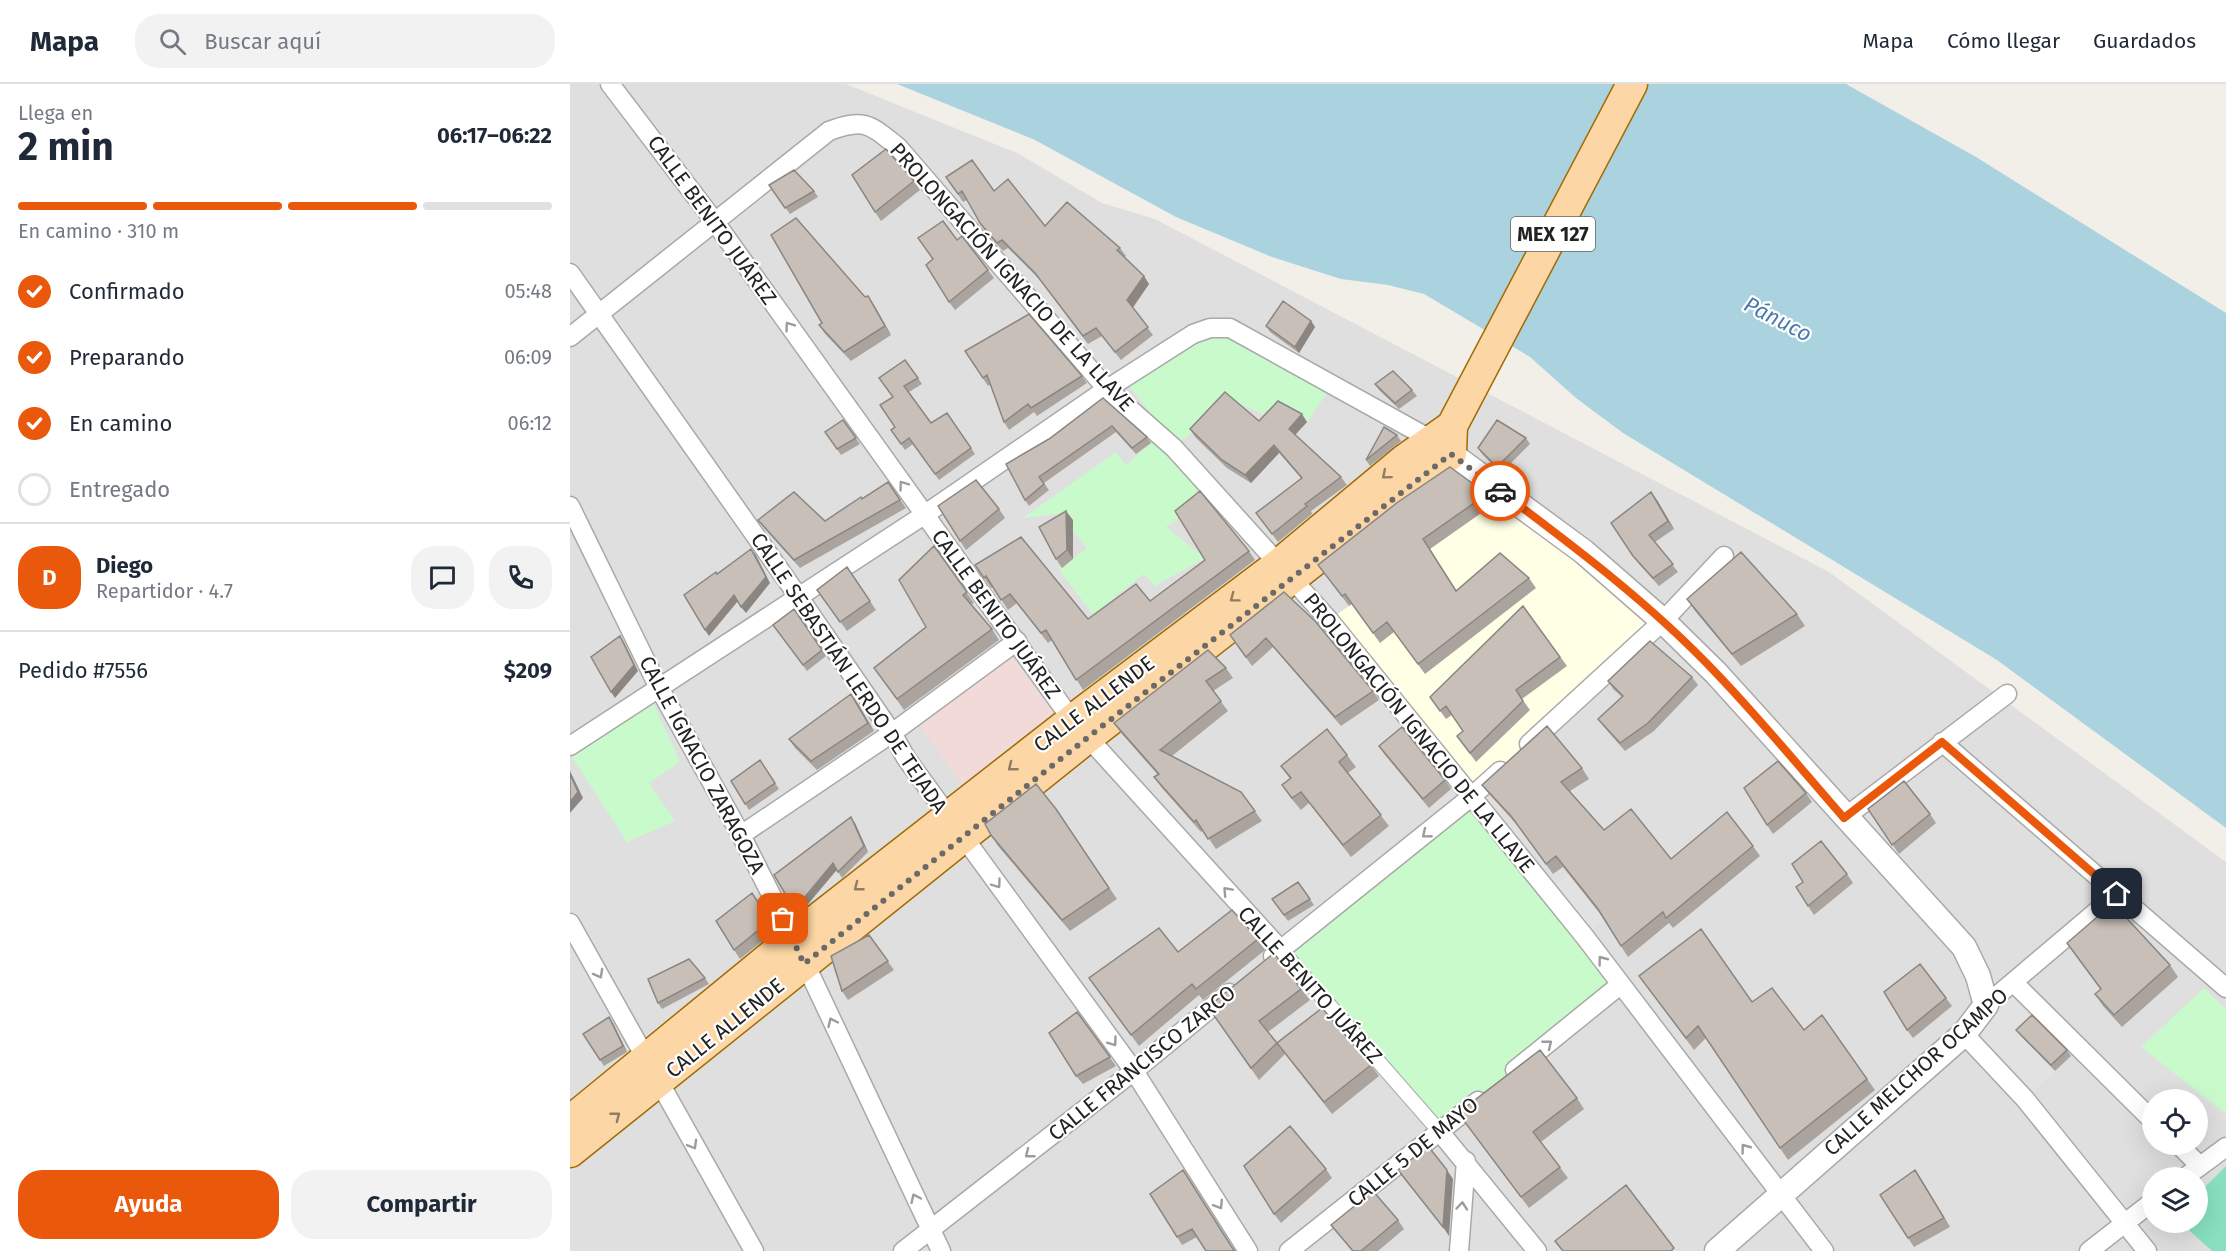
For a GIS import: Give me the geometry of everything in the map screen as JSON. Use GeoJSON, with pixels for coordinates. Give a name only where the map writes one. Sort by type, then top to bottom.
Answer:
{"type":"FeatureCollection","features":[{"type":"Feature","properties":{"kind":"main road","name":"CALLE ALLENDE"},"geometry":{"type":"LineString","coordinates":[[570,1152],[652,1071],[798,951],[1079,729],[1286,572],[1445,440],[1632,84]]}},
{"type":"Feature","properties":{"kind":"main road","name":"CALLE ALLENDE"},"geometry":{"type":"LineString","coordinates":[[570,1121],[652,1071]]}},
{"type":"Feature","properties":{"kind":"street","name":"CALLE BENITO JUÁREZ"},"geometry":{"type":"LineString","coordinates":[[610,84],[715,222],[1079,729],[1281,950],[1466,1161],[1537,1251]]}},
{"type":"Feature","properties":{"kind":"street","name":"PROLONGACIÓN IGNACIO DE LA LLAVE"},"geometry":{"type":"LineString","coordinates":[[715,222],[829,131],[854,122],[873,127],[898,147],[1107,388],[1174,448],[1329,620],[1620,985],[1824,1251]]}},
{"type":"Feature","properties":{"kind":"street"},"geometry":{"type":"LineString","coordinates":[[570,337],[715,222]]}},
{"type":"Feature","properties":{"kind":"street","name":"CALLE SEBASTIÁN LERDO DE TEJADA"},"geometry":{"type":"LineString","coordinates":[[570,273],[798,596],[892,733],[906,758],[1134,1071],[1248,1251]]}},
{"type":"Feature","properties":{"kind":"street"},"geometry":{"type":"LineString","coordinates":[[570,746],[658,686],[924,515],[1107,388],[1193,334],[1210,328],[1230,328],[1445,440],[1584,552],[1663,621],[1716,673],[1844,818],[1964,947],[1978,976],[1986,1005]]}},
{"type":"Feature","properties":{"kind":"street","name":"CALLE IGNACIO ZARAGOZA"},"geometry":{"type":"LineString","coordinates":[[570,506],[658,686],[741,835],[941,1251]]}},
{"type":"Feature","properties":{"kind":"street"},"geometry":{"type":"LineString","coordinates":[[1263,965],[1471,797],[1663,621],[1724,556]]}},
{"type":"Feature","properties":{"kind":"street"},"geometry":{"type":"LineString","coordinates":[[741,835],[892,733],[1017,641]]}},
{"type":"Feature","properties":{"kind":"street"},"geometry":{"type":"LineString","coordinates":[[1844,818],[2007,694]]}},
{"type":"Feature","properties":{"kind":"street"},"geometry":{"type":"LineString","coordinates":[[1942,742],[2226,988]]}},
{"type":"Feature","properties":{"kind":"street","name":"CALLE MELCHOR OCAMPO"},"geometry":{"type":"LineString","coordinates":[[1717,1251],[1964,1034],[1986,1005],[2117,894]]}},
{"type":"Feature","properties":{"kind":"street"},"geometry":{"type":"LineString","coordinates":[[572,930],[754,1251]]}},
{"type":"Feature","properties":{"kind":"street","name":"CALLE FRANCISCO ZARCO"},"geometry":{"type":"LineString","coordinates":[[903,1251],[1134,1071],[1244,980]]}},
{"type":"Feature","properties":{"kind":"street"},"geometry":{"type":"LineString","coordinates":[[2014,983],[2142,1110]]}},
{"type":"Feature","properties":{"kind":"street","name":"CALLE 5 DE MAYO"},"geometry":{"type":"LineString","coordinates":[[1289,1251],[1440,1132],[1620,985]]}},
{"type":"Feature","properties":{"kind":"street"},"geometry":{"type":"LineString","coordinates":[[1964,1034],[2025,1099],[2147,1251]]}},
{"type":"Feature","properties":{"kind":"street"},"geometry":{"type":"LineString","coordinates":[[2189,1155],[2200,1166],[2226,1147]]}},
{"type":"Feature","properties":{"kind":"street"},"geometry":{"type":"LineString","coordinates":[[1459,1251],[1466,1161]]}},
{"type":"Feature","properties":{"kind":"street"},"geometry":{"type":"LineString","coordinates":[[2089,1251],[2142,1210]]}},
{"type":"Feature","properties":{"kind":"shaded area"},"geometry":{"type":"Polygon","coordinates":[[[570,84],[846,84],[1019,154],[1102,203],[1155,219],[1829,572],[2226,862],[2226,1251],[570,1251],[570,84]]]}},
{"type":"Feature","properties":{"kind":"shaded area"},"geometry":{"type":"Polygon","coordinates":[[[1508,494],[1665,619],[1471,797],[1329,620],[1508,494]]]}},
{"type":"Feature","properties":{"kind":"shaded area"},"geometry":{"type":"Polygon","coordinates":[[[1009,652],[1058,720],[965,788],[916,720],[1009,652]]]}},
{"type":"Feature","properties":{"kind":"shaded area"},"geometry":{"type":"Polygon","coordinates":[[[1569,874],[1605,919],[1585,937],[1548,890],[1569,874]]]}},
{"type":"Feature","properties":{"kind":"shaded area"},"geometry":{"type":"Polygon","coordinates":[[[2014,983],[2043,1013],[2021,1036],[2055,1071],[2025,1099],[1964,1034],[2014,983]]]}},
{"type":"Feature","properties":{"kind":"green space"},"geometry":{"type":"Polygon","coordinates":[[[1213,333],[1276,359],[1327,393],[1307,422],[1276,404],[1263,414],[1231,400],[1179,443],[1126,382],[1213,333]]]}},
{"type":"Feature","properties":{"kind":"green space"},"geometry":{"type":"Polygon","coordinates":[[[1155,440],[1209,499],[1166,527],[1205,558],[1155,586],[1144,574],[1093,614],[1059,570],[1087,548],[1059,514],[1023,518],[1116,452],[1126,465],[1155,440]]]}},
{"type":"Feature","properties":{"kind":"green space"},"geometry":{"type":"Polygon","coordinates":[[[653,702],[680,762],[649,783],[675,821],[627,842],[572,757],[653,702]]]}},
{"type":"Feature","properties":{"kind":"green space"},"geometry":{"type":"Polygon","coordinates":[[[1471,797],[1620,985],[1440,1132],[1281,950],[1471,797]]]}},
{"type":"Feature","properties":{"kind":"green space"},"geometry":{"type":"Polygon","coordinates":[[[2204,988],[2226,1009],[2226,1114],[2208,1100],[2208,1089],[2194,1089],[2141,1047],[2204,988]]]}},
{"type":"Feature","properties":{"kind":"green space"},"geometry":{"type":"Polygon","coordinates":[[[2226,1166],[2226,1251],[2212,1251],[2192,1233],[2208,1233],[2208,1184],[2226,1166]]]}},
{"type":"Feature","properties":{"kind":"water","name":"Pánuco"},"geometry":{"type":"Polygon","coordinates":[[[897,84],[1846,84],[1976,157],[2226,313],[2226,828],[1997,660],[1623,433],[1576,398],[1530,357],[1424,294],[1388,285],[1341,279],[1272,257],[1176,217],[1035,140],[897,84]]]}},
{"type":"Feature","properties":{"kind":"building"},"geometry":{"type":"Polygon","coordinates":[[[886,149],[914,181],[875,212],[852,175],[886,149]]]}},
{"type":"Feature","properties":{"kind":"building"},"geometry":{"type":"Polygon","coordinates":[[[972,160],[994,191],[1008,179],[1045,226],[1067,202],[1120,248],[1117,250],[1144,276],[1127,300],[1148,327],[1115,352],[1096,328],[1083,336],[1035,273],[1002,240],[997,243],[980,223],[962,191],[958,194],[946,177],[972,160]]]}},
{"type":"Feature","properties":{"kind":"building"},"geometry":{"type":"Polygon","coordinates":[[[794,170],[814,191],[785,208],[769,185],[794,170]]]}},
{"type":"Feature","properties":{"kind":"building"},"geometry":{"type":"Polygon","coordinates":[[[796,218],[865,297],[868,296],[885,326],[844,352],[819,325],[822,323],[771,235],[796,218]]]}},
{"type":"Feature","properties":{"kind":"building"},"geometry":{"type":"Polygon","coordinates":[[[943,221],[957,240],[962,236],[988,270],[949,302],[926,265],[933,259],[918,238],[943,221]]]}},
{"type":"Feature","properties":{"kind":"building"},"geometry":{"type":"Polygon","coordinates":[[[1283,301],[1311,321],[1295,347],[1266,326],[1283,301]]]}},
{"type":"Feature","properties":{"kind":"building"},"geometry":{"type":"Polygon","coordinates":[[[1029,314],[1082,376],[1031,408],[1028,404],[1004,422],[987,375],[983,378],[965,351],[1029,314]]]}},
{"type":"Feature","properties":{"kind":"building"},"geometry":{"type":"Polygon","coordinates":[[[905,360],[918,378],[904,386],[931,423],[947,413],[971,448],[935,474],[909,438],[901,444],[891,430],[895,427],[880,405],[893,397],[879,378],[905,360]]]}},
{"type":"Feature","properties":{"kind":"building"},"geometry":{"type":"Polygon","coordinates":[[[1393,371],[1412,390],[1395,403],[1375,384],[1393,371]]]}},
{"type":"Feature","properties":{"kind":"building"},"geometry":{"type":"Polygon","coordinates":[[[1225,392],[1259,421],[1278,401],[1302,414],[1289,429],[1341,477],[1305,504],[1307,506],[1272,534],[1256,513],[1302,478],[1274,445],[1245,475],[1222,460],[1190,429],[1225,392]]]}},
{"type":"Feature","properties":{"kind":"building"},"geometry":{"type":"Polygon","coordinates":[[[1103,398],[1147,437],[1132,448],[1112,426],[1039,477],[1044,484],[1025,500],[1006,464],[1049,439],[1103,398]]]}},
{"type":"Feature","properties":{"kind":"building"},"geometry":{"type":"Polygon","coordinates":[[[843,420],[856,438],[837,449],[825,432],[843,420]]]}},
{"type":"Feature","properties":{"kind":"building"},"geometry":{"type":"Polygon","coordinates":[[[1497,420],[1526,438],[1497,467],[1478,448],[1497,420]]]}},
{"type":"Feature","properties":{"kind":"building"},"geometry":{"type":"Polygon","coordinates":[[[1384,427],[1397,435],[1366,460],[1384,427]]]}},
{"type":"Feature","properties":{"kind":"building"},"geometry":{"type":"Polygon","coordinates":[[[1450,467],[1487,494],[1423,539],[1456,591],[1500,553],[1529,578],[1418,664],[1387,622],[1373,633],[1345,594],[1342,596],[1318,565],[1398,502],[1450,467]]]}},
{"type":"Feature","properties":{"kind":"building"},"geometry":{"type":"Polygon","coordinates":[[[976,480],[999,509],[960,541],[938,506],[976,480]]]}},
{"type":"Feature","properties":{"kind":"building"},"geometry":{"type":"Polygon","coordinates":[[[888,482],[900,500],[794,560],[758,520],[794,492],[825,521],[888,482]]]}},
{"type":"Feature","properties":{"kind":"building"},"geometry":{"type":"Polygon","coordinates":[[[1200,491],[1249,551],[1076,680],[1046,630],[1041,633],[1010,594],[1001,600],[986,576],[984,578],[975,565],[1021,537],[1088,619],[1136,584],[1150,601],[1205,560],[1175,511],[1200,491]]]}},
{"type":"Feature","properties":{"kind":"building"},"geometry":{"type":"Polygon","coordinates":[[[1651,492],[1668,521],[1649,535],[1673,564],[1653,578],[1633,556],[1611,523],[1651,492]]]}},
{"type":"Feature","properties":{"kind":"building"},"geometry":{"type":"Polygon","coordinates":[[[1066,511],[1067,550],[1056,559],[1039,527],[1066,511]]]}},
{"type":"Feature","properties":{"kind":"building"},"geometry":{"type":"Polygon","coordinates":[[[934,546],[967,592],[963,595],[992,629],[897,699],[874,668],[926,627],[899,580],[934,546]]]}},
{"type":"Feature","properties":{"kind":"building"},"geometry":{"type":"Polygon","coordinates":[[[751,549],[766,577],[741,607],[734,595],[705,630],[684,595],[751,549]]]}},
{"type":"Feature","properties":{"kind":"building"},"geometry":{"type":"Polygon","coordinates":[[[1741,552],[1797,614],[1732,654],[1687,599],[1741,552]]]}},
{"type":"Feature","properties":{"kind":"building"},"geometry":{"type":"Polygon","coordinates":[[[847,567],[870,601],[840,622],[817,590],[847,567]]]}},
{"type":"Feature","properties":{"kind":"building"},"geometry":{"type":"Polygon","coordinates":[[[1284,592],[1315,621],[1373,691],[1335,717],[1266,638],[1246,657],[1230,635],[1284,592]]]}},
{"type":"Feature","properties":{"kind":"building"},"geometry":{"type":"Polygon","coordinates":[[[1523,606],[1560,657],[1516,690],[1523,701],[1470,753],[1457,736],[1463,731],[1446,706],[1440,711],[1430,697],[1523,606]]]}},
{"type":"Feature","properties":{"kind":"building"},"geometry":{"type":"Polygon","coordinates":[[[794,609],[822,650],[803,665],[773,625],[794,609]]]}},
{"type":"Feature","properties":{"kind":"building"},"geometry":{"type":"Polygon","coordinates":[[[620,636],[634,665],[611,692],[591,657],[620,636]]]}},
{"type":"Feature","properties":{"kind":"building"},"geometry":{"type":"Polygon","coordinates":[[[1650,641],[1692,677],[1648,723],[1620,743],[1598,719],[1623,696],[1608,681],[1650,641]]]}},
{"type":"Feature","properties":{"kind":"building"},"geometry":{"type":"Polygon","coordinates":[[[1208,650],[1226,668],[1206,681],[1221,701],[1160,750],[1241,792],[1255,811],[1208,839],[1196,820],[1194,822],[1154,777],[1159,774],[1114,723],[1208,650]]]}},
{"type":"Feature","properties":{"kind":"building"},"geometry":{"type":"Polygon","coordinates":[[[851,694],[868,723],[811,761],[789,739],[851,694]]]}},
{"type":"Feature","properties":{"kind":"building"},"geometry":{"type":"Polygon","coordinates":[[[1547,726],[1582,768],[1561,782],[1604,830],[1631,809],[1671,859],[1727,812],[1753,846],[1666,918],[1663,912],[1621,946],[1598,909],[1556,856],[1546,864],[1511,816],[1482,785],[1547,726]]]}},
{"type":"Feature","properties":{"kind":"building"},"geometry":{"type":"Polygon","coordinates":[[[1402,727],[1445,780],[1423,799],[1379,746],[1402,727]]]}},
{"type":"Feature","properties":{"kind":"building"},"geometry":{"type":"Polygon","coordinates":[[[1327,729],[1347,755],[1339,762],[1381,815],[1343,845],[1301,792],[1292,798],[1282,785],[1291,778],[1281,766],[1327,729]]]}},
{"type":"Feature","properties":{"kind":"building"},"geometry":{"type":"Polygon","coordinates":[[[760,760],[775,783],[745,804],[731,781],[760,760]]]}},
{"type":"Feature","properties":{"kind":"building"},"geometry":{"type":"Polygon","coordinates":[[[1778,761],[1806,793],[1767,825],[1744,788],[1778,761]]]}},
{"type":"Feature","properties":{"kind":"building"},"geometry":{"type":"Polygon","coordinates":[[[570,774],[578,792],[570,802],[570,774]]]}},
{"type":"Feature","properties":{"kind":"building"},"geometry":{"type":"Polygon","coordinates":[[[1904,781],[1930,814],[1892,845],[1868,809],[1904,781]]]}},
{"type":"Feature","properties":{"kind":"building"},"geometry":{"type":"Polygon","coordinates":[[[1036,784],[1056,809],[1109,888],[1062,920],[991,835],[985,824],[1036,784]]]}},
{"type":"Feature","properties":{"kind":"building"},"geometry":{"type":"Polygon","coordinates":[[[851,817],[864,846],[838,872],[833,863],[804,898],[793,907],[774,875],[851,817]]]}},
{"type":"Feature","properties":{"kind":"building"},"geometry":{"type":"Polygon","coordinates":[[[1821,841],[1847,874],[1808,906],[1796,887],[1803,882],[1792,864],[1821,841]]]}},
{"type":"Feature","properties":{"kind":"building"},"geometry":{"type":"Polygon","coordinates":[[[1298,882],[1310,899],[1284,915],[1272,899],[1298,882]]]}},
{"type":"Feature","properties":{"kind":"building"},"geometry":{"type":"Polygon","coordinates":[[[752,893],[770,921],[734,950],[716,921],[752,893]]]}},
{"type":"Feature","properties":{"kind":"building"},"geometry":{"type":"Polygon","coordinates":[[[1232,910],[1258,939],[1196,989],[1192,984],[1131,1035],[1089,978],[1159,928],[1178,952],[1232,910]]]}},
{"type":"Feature","properties":{"kind":"building"},"geometry":{"type":"Polygon","coordinates":[[[2103,912],[2121,912],[2170,965],[2114,1015],[2095,994],[2101,989],[2067,943],[2103,912]]]}},
{"type":"Feature","properties":{"kind":"building"},"geometry":{"type":"Polygon","coordinates":[[[1701,929],[1752,1002],[1772,988],[1804,1030],[1822,1015],[1867,1079],[1780,1148],[1698,1026],[1686,1038],[1639,976],[1701,929]]]}},
{"type":"Feature","properties":{"kind":"building"},"geometry":{"type":"Polygon","coordinates":[[[869,935],[888,961],[842,991],[831,956],[869,935]]]}},
{"type":"Feature","properties":{"kind":"building"},"geometry":{"type":"Polygon","coordinates":[[[1274,953],[1301,989],[1259,1021],[1277,1043],[1251,1068],[1208,1007],[1274,953]]]}},
{"type":"Feature","properties":{"kind":"building"},"geometry":{"type":"Polygon","coordinates":[[[689,959],[705,978],[658,1003],[648,979],[689,959]]]}},
{"type":"Feature","properties":{"kind":"building"},"geometry":{"type":"Polygon","coordinates":[[[1920,964],[1946,998],[1907,1030],[1884,992],[1920,964]]]}},
{"type":"Feature","properties":{"kind":"building"},"geometry":{"type":"Polygon","coordinates":[[[1322,1008],[1371,1065],[1324,1102],[1277,1043],[1322,1008]]]}},
{"type":"Feature","properties":{"kind":"building"},"geometry":{"type":"Polygon","coordinates":[[[1077,1012],[1110,1057],[1076,1076],[1049,1033],[1077,1012]]]}},
{"type":"Feature","properties":{"kind":"building"},"geometry":{"type":"Polygon","coordinates":[[[2032,1015],[2067,1050],[2051,1065],[2016,1030],[2032,1015]]]}},
{"type":"Feature","properties":{"kind":"building"},"geometry":{"type":"Polygon","coordinates":[[[609,1017],[623,1046],[600,1060],[583,1034],[609,1017]]]}},
{"type":"Feature","properties":{"kind":"building"},"geometry":{"type":"Polygon","coordinates":[[[1540,1050],[1577,1098],[1533,1132],[1560,1167],[1521,1197],[1458,1113],[1540,1050]]]}},
{"type":"Feature","properties":{"kind":"building"},"geometry":{"type":"Polygon","coordinates":[[[1290,1126],[1326,1169],[1274,1214],[1244,1166],[1290,1126]]]}},
{"type":"Feature","properties":{"kind":"building"},"geometry":{"type":"Polygon","coordinates":[[[1428,1146],[1447,1170],[1443,1227],[1398,1170],[1428,1146]]]}},
{"type":"Feature","properties":{"kind":"building"},"geometry":{"type":"Polygon","coordinates":[[[1183,1170],[1235,1251],[1206,1251],[1192,1229],[1177,1237],[1150,1194],[1183,1170]]]}},
{"type":"Feature","properties":{"kind":"building"},"geometry":{"type":"Polygon","coordinates":[[[1915,1170],[1944,1218],[1908,1238],[1880,1195],[1915,1170]]]}},
{"type":"Feature","properties":{"kind":"building"},"geometry":{"type":"Polygon","coordinates":[[[1626,1185],[1674,1248],[1671,1251],[1563,1251],[1555,1241],[1626,1185]]]}},
{"type":"Feature","properties":{"kind":"building"},"geometry":{"type":"Polygon","coordinates":[[[1373,1191],[1398,1220],[1361,1251],[1353,1251],[1331,1225],[1373,1191]]]}},
{"type":"Feature","properties":{"kind":"way so far"},"geometry":{"type":"LineString","coordinates":[[783,919],[804,964],[1087,738],[1451,454],[1500,491]]}},
{"type":"Feature","properties":{"kind":"route"},"geometry":{"type":"LineString","coordinates":[[1500,491],[1584,552],[1663,621],[1716,673],[1844,818],[1942,742],[2117,894]]}}]}
